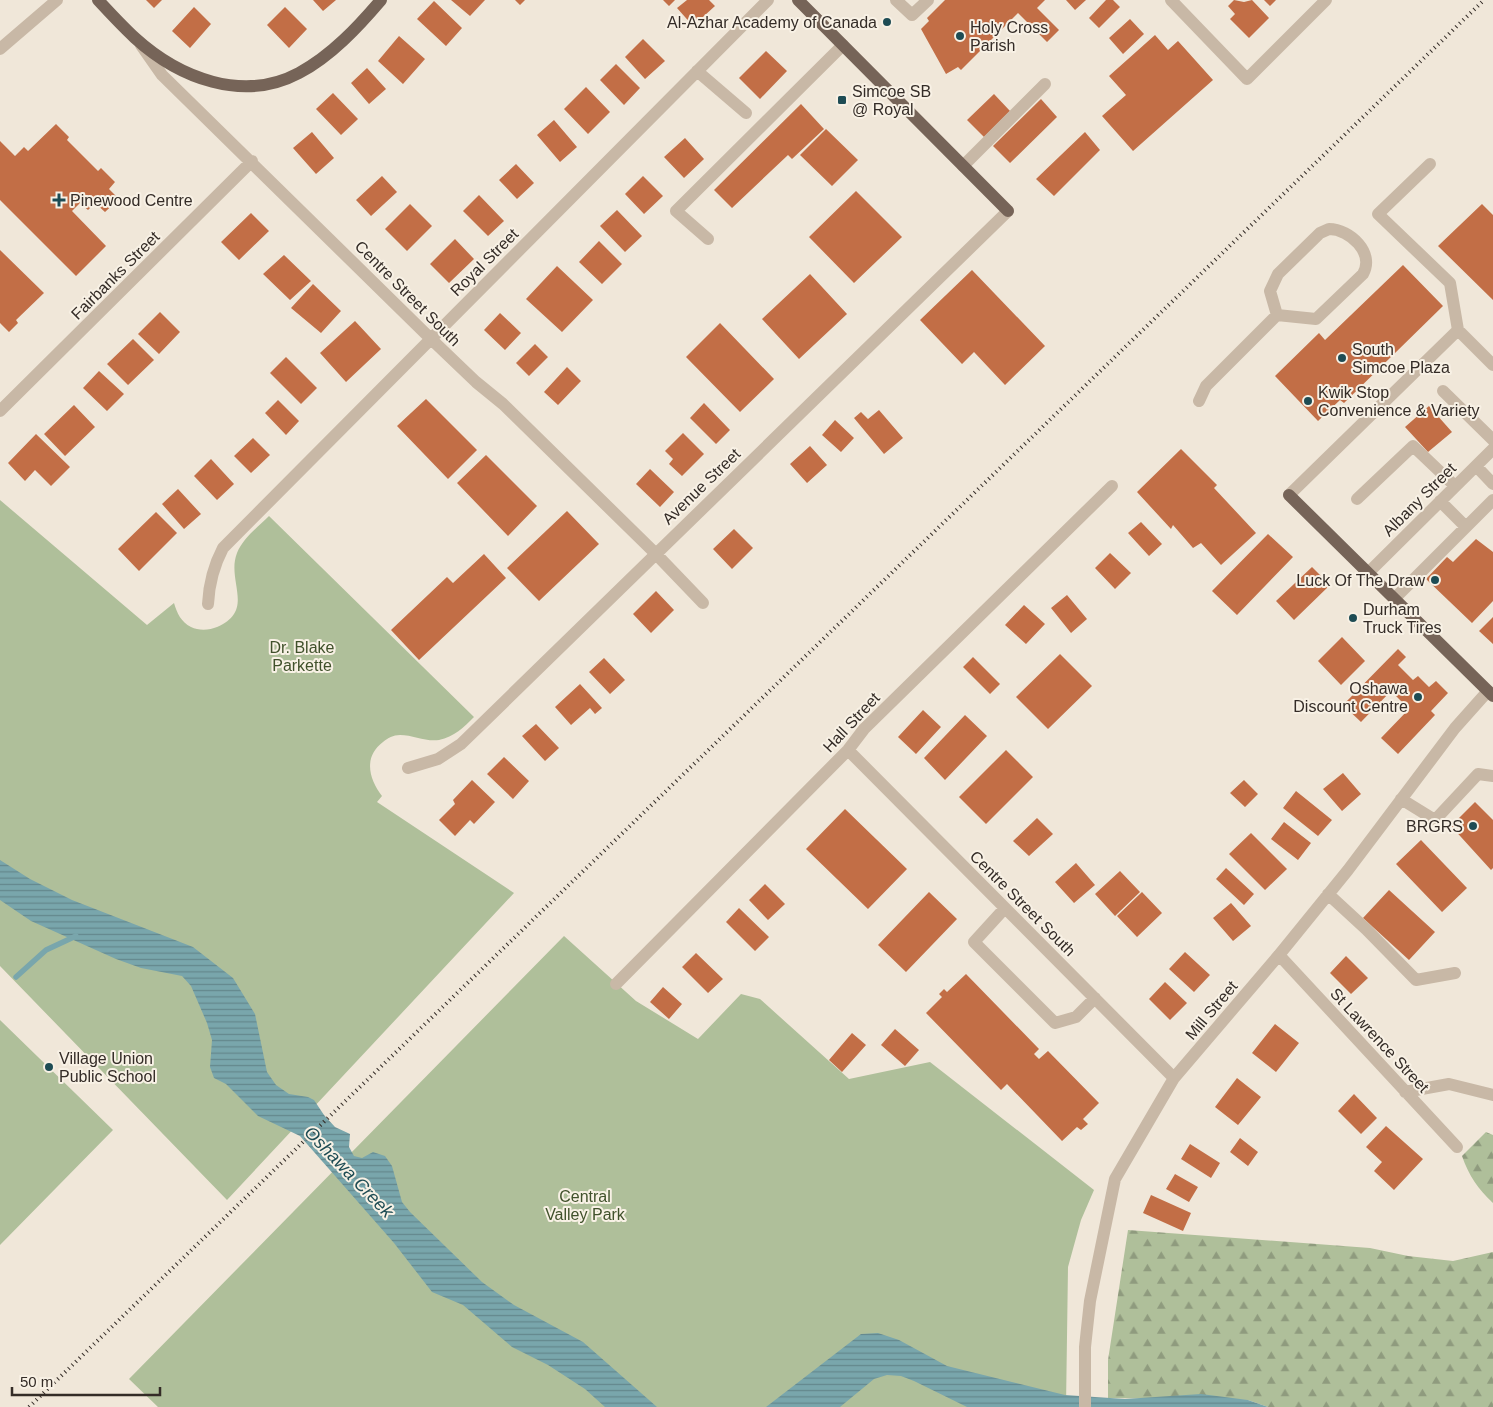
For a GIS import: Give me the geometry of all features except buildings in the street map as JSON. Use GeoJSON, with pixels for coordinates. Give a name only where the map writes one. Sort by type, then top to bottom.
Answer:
{"type":"FeatureCollection","features":[{"type":"Feature","properties":{"kind":"main road","name":"Centre Street South"},"geometry":{"type":"LineString","coordinates":[[98,0],[136,39]]}},
{"type":"Feature","properties":{"kind":"main road"},"geometry":{"type":"LineString","coordinates":[[136,39],[178,68],[199,78],[226,86],[252,87],[280,82],[319,60],[381,0]]}},
{"type":"Feature","properties":{"kind":"main road"},"geometry":{"type":"LineString","coordinates":[[798,0],[1008,211]]}},
{"type":"Feature","properties":{"kind":"main road"},"geometry":{"type":"LineString","coordinates":[[1289,495],[1491,694]]}},
{"type":"Feature","properties":{"kind":"street"},"geometry":{"type":"LineString","coordinates":[[0,49],[57,0]]}},
{"type":"Feature","properties":{"kind":"street","name":"Royal Street"},"geometry":{"type":"LineString","coordinates":[[208,604],[209,583],[214,565],[223,548],[768,0]]}},
{"type":"Feature","properties":{"kind":"street"},"geometry":{"type":"LineString","coordinates":[[896,0],[912,15],[928,0]]}},
{"type":"Feature","properties":{"kind":"street"},"geometry":{"type":"LineString","coordinates":[[1171,0],[1247,79],[1326,0]]}},
{"type":"Feature","properties":{"kind":"street","name":"Centre Street South"},"geometry":{"type":"LineString","coordinates":[[136,39],[162,75],[252,161],[430,338],[476,382],[503,404],[655,553],[702,603]]}},
{"type":"Feature","properties":{"kind":"street"},"geometry":{"type":"LineString","coordinates":[[708,239],[676,211],[843,45]]}},
{"type":"Feature","properties":{"kind":"street"},"geometry":{"type":"LineString","coordinates":[[697,71],[746,113]]}},
{"type":"Feature","properties":{"kind":"street"},"geometry":{"type":"LineString","coordinates":[[963,166],[1045,84]]}},
{"type":"Feature","properties":{"kind":"street","name":"Fairbanks Street"},"geometry":{"type":"LineString","coordinates":[[0,411],[252,161]]}},
{"type":"Feature","properties":{"kind":"street"},"geometry":{"type":"LineString","coordinates":[[1430,164],[1378,214],[1450,284],[1458,330],[1493,365]]}},
{"type":"Feature","properties":{"kind":"street","name":"Avenue Street"},"geometry":{"type":"LineString","coordinates":[[408,768],[438,759],[461,744],[1008,211]]}},
{"type":"Feature","properties":{"kind":"street"},"geometry":{"type":"LineString","coordinates":[[1329,229],[1338,229],[1346,232],[1368,258],[1368,266],[1362,274],[1316,319],[1277,315],[1270,291],[1278,274],[1320,233],[1329,229]]}},
{"type":"Feature","properties":{"kind":"street"},"geometry":{"type":"LineString","coordinates":[[1199,401],[1206,386],[1277,315]]}},
{"type":"Feature","properties":{"kind":"street"},"geometry":{"type":"LineString","coordinates":[[1289,495],[1458,330]]}},
{"type":"Feature","properties":{"kind":"street"},"geometry":{"type":"LineString","coordinates":[[1443,392],[1493,440]]}},
{"type":"Feature","properties":{"kind":"street"},"geometry":{"type":"LineString","coordinates":[[1358,499],[1413,446],[1455,486]]}},
{"type":"Feature","properties":{"kind":"street","name":"Albany Street"},"geometry":{"type":"LineString","coordinates":[[1368,573],[1493,449]]}},
{"type":"Feature","properties":{"kind":"street"},"geometry":{"type":"LineString","coordinates":[[1476,466],[1493,484]]}},
{"type":"Feature","properties":{"kind":"street","name":"Hall Street"},"geometry":{"type":"LineString","coordinates":[[616,984],[848,750],[864,729],[1112,486]]}},
{"type":"Feature","properties":{"kind":"street"},"geometry":{"type":"LineString","coordinates":[[1394,598],[1493,500]]}},
{"type":"Feature","properties":{"kind":"street"},"geometry":{"type":"LineString","coordinates":[[1440,501],[1466,527]]}},
{"type":"Feature","properties":{"kind":"street","name":"Mill Street"},"geometry":{"type":"LineString","coordinates":[[1085,1407],[1085,1347],[1090,1301],[1115,1179],[1174,1078],[1279,955],[1328,894],[1460,721],[1491,694]]}},
{"type":"Feature","properties":{"kind":"street","name":"Centre Street South"},"geometry":{"type":"LineString","coordinates":[[848,750],[1174,1078]]}},
{"type":"Feature","properties":{"kind":"street"},"geometry":{"type":"LineString","coordinates":[[1401,799],[1435,820],[1478,774],[1493,776]]}},
{"type":"Feature","properties":{"kind":"street"},"geometry":{"type":"LineString","coordinates":[[1328,894],[1366,929],[1416,980],[1455,973]]}},
{"type":"Feature","properties":{"kind":"street"},"geometry":{"type":"LineString","coordinates":[[1005,908],[974,942],[1054,1023],[1076,1017],[1095,998]]}},
{"type":"Feature","properties":{"kind":"street","name":"St Lawrence Street"},"geometry":{"type":"LineString","coordinates":[[1279,955],[1456,1147]]}},
{"type":"Feature","properties":{"kind":"street"},"geometry":{"type":"LineString","coordinates":[[1405,1092],[1448,1084],[1493,1096]]}},
{"type":"Feature","properties":{"kind":"green space","name":"Dr. Blake Parkette"},"geometry":{"type":"Polygon","coordinates":[[[0,500],[147,625],[174,603],[178,614],[185,623],[201,630],[217,627],[229,620],[235,612],[238,603],[235,574],[237,553],[247,538],[269,516],[474,717],[458,731],[444,739],[429,740],[397,735],[383,742],[377,748],[370,761],[371,775],[382,796],[377,802],[514,893],[227,1200],[0,966],[0,500]]]}},
{"type":"Feature","properties":{"kind":"green space","name":"Central Valley Park"},"geometry":{"type":"Polygon","coordinates":[[[564,936],[636,1001],[698,1039],[741,994],[760,999],[849,1079],[930,1062],[1094,1190],[1081,1220],[1068,1267],[1066,1407],[158,1407],[129,1379],[564,936]]]}},
{"type":"Feature","properties":{"kind":"green space"},"geometry":{"type":"Polygon","coordinates":[[[0,1020],[113,1130],[0,1245],[0,1020]]]}},
{"type":"Feature","properties":{"kind":"green space"},"geometry":{"type":"Polygon","coordinates":[[[1486,1132],[1493,1135],[1493,1203],[1475,1182],[1462,1156],[1486,1132]]]}},
{"type":"Feature","properties":{"kind":"green space"},"geometry":{"type":"Polygon","coordinates":[[[1128,1230],[1370,1248],[1408,1256],[1453,1261],[1493,1252],[1493,1407],[1268,1407],[1248,1400],[1108,1398],[1108,1360],[1128,1230]]]}},
{"type":"Feature","properties":{"kind":"water","name":"Oshawa Creek"},"geometry":{"type":"Polygon","coordinates":[[[0,860],[30,879],[72,900],[193,947],[233,978],[255,1014],[267,1072],[276,1085],[289,1094],[308,1097],[314,1100],[335,1127],[350,1134],[349,1147],[354,1156],[362,1158],[373,1152],[385,1156],[392,1166],[402,1202],[482,1282],[514,1305],[583,1342],[657,1407],[605,1407],[585,1389],[548,1365],[512,1347],[463,1305],[432,1292],[394,1243],[300,1136],[258,1116],[226,1084],[214,1078],[210,1067],[212,1040],[207,1023],[191,986],[182,976],[141,968],[116,959],[31,921],[0,900],[0,860]]]}},
{"type":"Feature","properties":{"kind":"water"},"geometry":{"type":"Polygon","coordinates":[[[878,1333],[899,1340],[947,1366],[1065,1395],[1125,1399],[1201,1394],[1248,1400],[1268,1407],[967,1407],[914,1381],[901,1376],[887,1375],[874,1379],[840,1407],[766,1407],[861,1334],[878,1333]]]}},
{"type":"Feature","properties":{"kind":"waterway"},"geometry":{"type":"LineString","coordinates":[[16,977],[46,950],[76,936]]}},
{"type":"Feature","properties":{"kind":"railway"},"geometry":{"type":"LineString","coordinates":[[29,1407],[1484,0]]}},
{"type":"Feature","properties":{"kind":"place","name":"Al-Azhar Academy of Canada"},"geometry":{"type":"Point","coordinates":[887,22]}},
{"type":"Feature","properties":{"kind":"place","name":"Holy Cross Parish"},"geometry":{"type":"Point","coordinates":[960,36]}},
{"type":"Feature","properties":{"kind":"place","name":"Simcoe SB @ Royal"},"geometry":{"type":"Point","coordinates":[842,100]}},
{"type":"Feature","properties":{"kind":"place","name":"Pinewood Centre"},"geometry":{"type":"Point","coordinates":[59,200]}},
{"type":"Feature","properties":{"kind":"place","name":"South Simcoe Plaza"},"geometry":{"type":"Point","coordinates":[1342,358]}},
{"type":"Feature","properties":{"kind":"place","name":"Kwik Stop Convenience & Variety"},"geometry":{"type":"Point","coordinates":[1308,401]}},
{"type":"Feature","properties":{"kind":"place","name":"Luck Of The Draw"},"geometry":{"type":"Point","coordinates":[1435,580]}},
{"type":"Feature","properties":{"kind":"place","name":"Durham Truck Tires"},"geometry":{"type":"Point","coordinates":[1353,618]}},
{"type":"Feature","properties":{"kind":"place","name":"Oshawa Discount Centre"},"geometry":{"type":"Point","coordinates":[1418,697]}},
{"type":"Feature","properties":{"kind":"place","name":"BRGRS"},"geometry":{"type":"Point","coordinates":[1473,826]}},
{"type":"Feature","properties":{"kind":"place","name":"Village Union Public School"},"geometry":{"type":"Point","coordinates":[49,1067]}}]}
